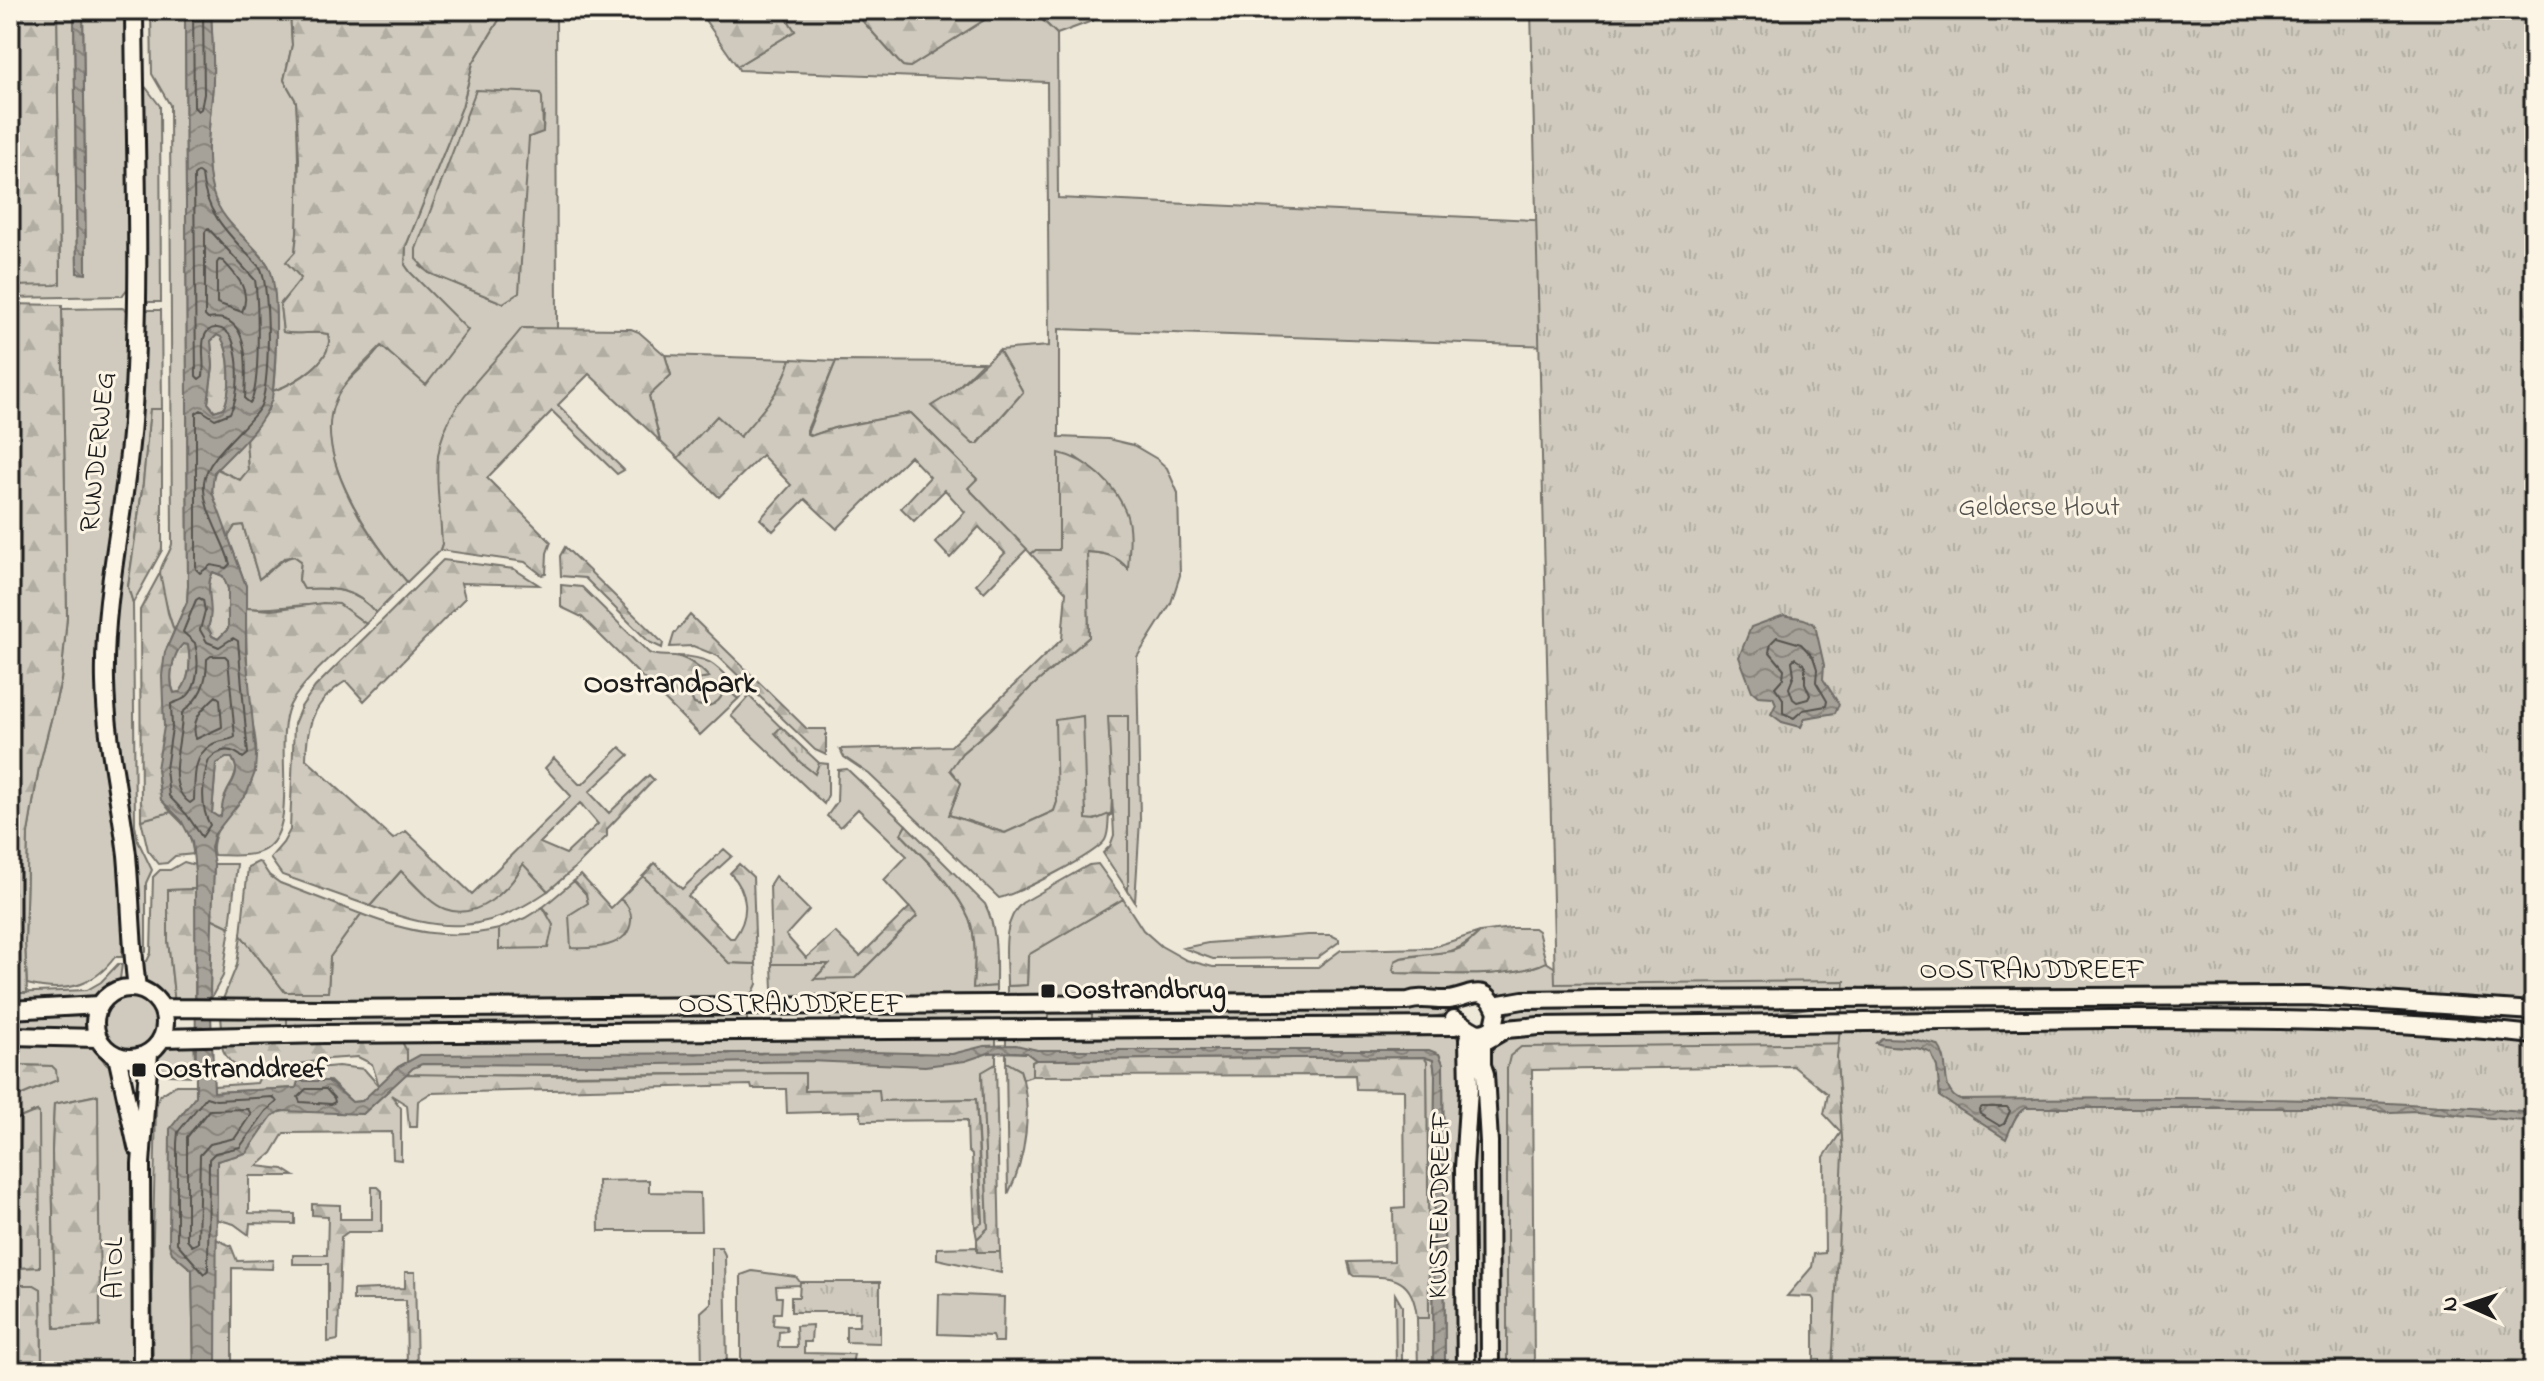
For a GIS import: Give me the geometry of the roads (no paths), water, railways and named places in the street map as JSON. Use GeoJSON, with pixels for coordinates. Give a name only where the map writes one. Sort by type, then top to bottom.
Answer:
{"type":"FeatureCollection","features":[{"type":"Feature","properties":{"kind":"main road","name":"RUNDERWEG"},"geometry":{"type":"LineString","coordinates":[[130,988],[127,855],[111,755],[105,681],[107,621],[132,419],[137,303],[134,10]]}},
{"type":"Feature","properties":{"kind":"main road"},"geometry":{"type":"LineString","coordinates":[[130,988],[152,995],[162,1008],[165,1023],[162,1038],[149,1053],[133,1059],[117,1056],[102,1046],[95,1021],[99,1005],[112,992],[130,988]]}},
{"type":"Feature","properties":{"kind":"main road"},"geometry":{"type":"LineString","coordinates":[[1475,992],[1485,995],[1489,1028],[1469,1031],[1455,1013],[1475,992]]}},
{"type":"Feature","properties":{"kind":"main road","name":"OOSTRANDDREEF"},"geometry":{"type":"LineString","coordinates":[[1489,1028],[1530,1001],[2308,996],[2534,1011]]}},
{"type":"Feature","properties":{"kind":"main road","name":"OOSTRANDDREEF"},"geometry":{"type":"LineString","coordinates":[[162,1008],[1408,1001],[1455,1013]]}},
{"type":"Feature","properties":{"kind":"main road"},"geometry":{"type":"LineString","coordinates":[[10,1010],[99,1005]]}},
{"type":"Feature","properties":{"kind":"main road","name":"OOSTRANDDREEF"},"geometry":{"type":"LineString","coordinates":[[162,1038],[1420,1026],[1455,1013]]}},
{"type":"Feature","properties":{"kind":"main road","name":"OOSTRANDDREEF"},"geometry":{"type":"LineString","coordinates":[[1489,1028],[1918,1020],[2292,1019],[2450,1027],[2534,1035]]}},
{"type":"Feature","properties":{"kind":"main road","name":"KUSTENDREEF"},"geometry":{"type":"LineString","coordinates":[[1489,1028],[1485,1074],[1489,1142],[1490,1371]]}},
{"type":"Feature","properties":{"kind":"main road","name":"KUSTENDREEF"},"geometry":{"type":"LineString","coordinates":[[1466,1371],[1464,1168],[1469,1089],[1489,1028]]}},
{"type":"Feature","properties":{"kind":"main road"},"geometry":{"type":"LineString","coordinates":[[10,1036],[98,1038]]}},
{"type":"Feature","properties":{"kind":"main road","name":"ATOL"},"geometry":{"type":"LineString","coordinates":[[142,1371],[141,1164],[149,1053]]}},
{"type":"Feature","properties":{"kind":"main road","name":"ATOL"},"geometry":{"type":"LineString","coordinates":[[117,1056],[141,1164]]}},
{"type":"Feature","properties":{"kind":"water"},"geometry":{"type":"Polygon","coordinates":[[[74,10],[83,10],[86,274],[77,273],[74,10]]]}},
{"type":"Feature","properties":{"kind":"water"},"geometry":{"type":"Polygon","coordinates":[[[185,10],[211,10],[210,181],[223,214],[268,265],[275,291],[276,330],[272,399],[255,428],[214,472],[212,492],[246,586],[246,652],[256,756],[255,772],[247,793],[214,835],[211,848],[214,864],[210,988],[214,1092],[296,1088],[298,1081],[328,1081],[352,1102],[362,1101],[398,1067],[420,1055],[952,1054],[984,1046],[1016,1045],[1037,1050],[1429,1050],[1439,1054],[1443,1064],[1445,1371],[1433,1371],[1433,1060],[1424,1057],[1036,1060],[1027,1053],[1015,1052],[989,1053],[965,1061],[925,1066],[809,1061],[606,1065],[422,1064],[413,1068],[363,1114],[281,1111],[272,1116],[246,1153],[217,1161],[216,1371],[194,1371],[192,1270],[172,1253],[169,1244],[170,1129],[196,1096],[195,873],[192,841],[181,820],[161,800],[157,769],[164,727],[162,676],[165,652],[187,602],[185,10]],[[217,335],[211,341],[213,366],[208,403],[214,411],[224,408],[229,372],[221,337],[217,335]],[[213,572],[210,578],[208,628],[212,636],[218,639],[228,629],[228,589],[223,576],[213,572]],[[183,644],[171,674],[174,693],[180,692],[189,670],[188,645],[183,644]],[[232,758],[216,764],[212,813],[218,817],[221,816],[223,801],[236,769],[232,758]]]}},
{"type":"Feature","properties":{"kind":"water"},"geometry":{"type":"Polygon","coordinates":[[[1784,615],[1815,625],[1824,665],[1823,679],[1839,704],[1835,713],[1805,718],[1801,727],[1782,722],[1771,714],[1776,704],[1773,697],[1758,696],[1752,691],[1739,657],[1751,627],[1784,615]]]}},
{"type":"Feature","properties":{"kind":"water"},"geometry":{"type":"Polygon","coordinates":[[[1882,1038],[1912,1039],[1938,1045],[1949,1090],[1960,1100],[2319,1100],[2534,1113],[2534,1122],[2416,1111],[2323,1108],[2026,1108],[2016,1117],[2006,1139],[1940,1097],[1937,1067],[1931,1053],[1918,1048],[1876,1043],[1882,1038]]]}},
{"type":"Feature","properties":{"kind":"place","name":"Oostrandbrug"},"geometry":{"type":"Point","coordinates":[1048,991]}},
{"type":"Feature","properties":{"kind":"place","name":"Oostranddreef"},"geometry":{"type":"Point","coordinates":[139,1070]}},
{"type":"Feature","properties":{"kind":"district","name":"Oostrandpark"},"geometry":{"type":"Point","coordinates":[670,685]}},
{"type":"Feature","properties":{"kind":"park label","name":"Gelderse Hout"},"geometry":{"type":"Point","coordinates":[2039,508]}}]}
